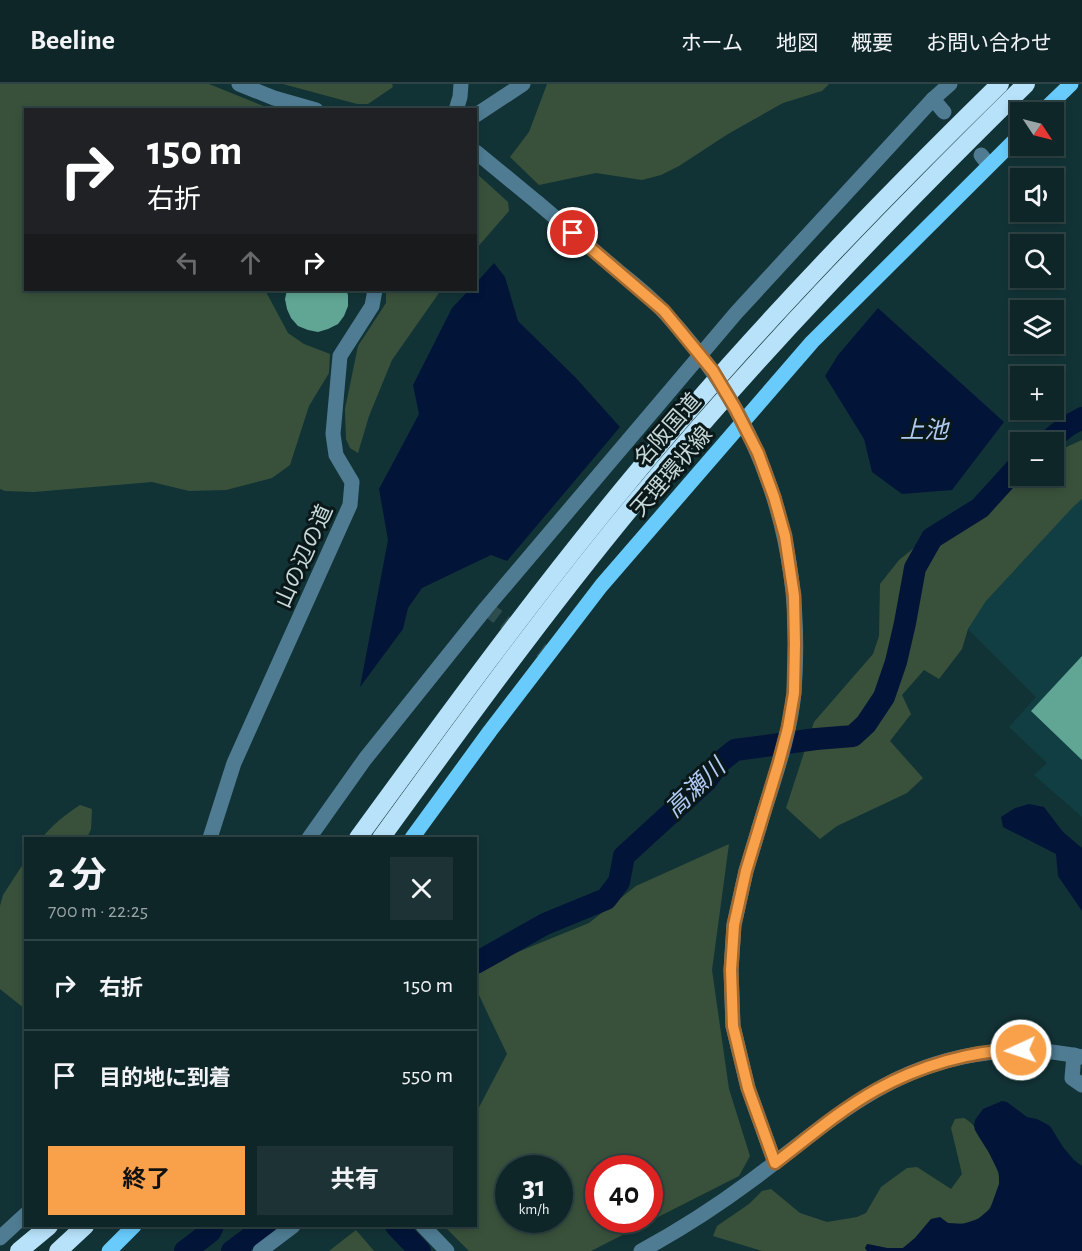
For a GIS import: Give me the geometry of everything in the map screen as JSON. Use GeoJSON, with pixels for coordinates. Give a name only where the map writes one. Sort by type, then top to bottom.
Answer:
{"type":"FeatureCollection","features":[{"type":"Feature","properties":{"kind":"highway","name":"名阪国道"},"geometry":{"type":"LineString","coordinates":[[359,837],[487,663],[624,488],[757,334],[898,186],[1000,84]]}},
{"type":"Feature","properties":{"kind":"highway","name":"名阪国道"},"geometry":{"type":"LineString","coordinates":[[382,837],[569,584],[701,425],[841,272],[1026,84]]}},
{"type":"Feature","properties":{"kind":"highway"},"geometry":{"type":"LineString","coordinates":[[19,1251],[48,1227]]}},
{"type":"Feature","properties":{"kind":"highway"},"geometry":{"type":"LineString","coordinates":[[29,1251],[57,1227]]}},
{"type":"Feature","properties":{"kind":"highway"},"geometry":{"type":"LineString","coordinates":[[58,1251],[84,1227]]}},
{"type":"Feature","properties":{"kind":"main road"},"geometry":{"type":"LineString","coordinates":[[1052,102],[1071,84]]}},
{"type":"Feature","properties":{"kind":"main road","name":"天理環状線"},"geometry":{"type":"LineString","coordinates":[[413,837],[490,731],[602,586],[812,342],[985,160],[1010,142]]}},
{"type":"Feature","properties":{"kind":"main road"},"geometry":{"type":"LineString","coordinates":[[109,1251],[133,1227]]}},
{"type":"Feature","properties":{"kind":"street"},"geometry":{"type":"LineString","coordinates":[[239,84],[274,98],[309,108]]}},
{"type":"Feature","properties":{"kind":"street"},"geometry":{"type":"LineString","coordinates":[[457,108],[461,84]]}},
{"type":"Feature","properties":{"kind":"street"},"geometry":{"type":"LineString","coordinates":[[477,114],[523,84]]}},
{"type":"Feature","properties":{"kind":"street"},"geometry":{"type":"LineString","coordinates":[[310,837],[365,759],[479,617],[736,313],[933,99],[950,84]]}},
{"type":"Feature","properties":{"kind":"street"},"geometry":{"type":"LineString","coordinates":[[933,99],[944,112]]}},
{"type":"Feature","properties":{"kind":"street"},"geometry":{"type":"LineString","coordinates":[[477,153],[664,311],[690,341],[713,371],[752,439],[774,497],[785,536],[794,596],[794,693],[779,762],[746,871],[734,925],[731,970],[733,1026],[748,1088],[775,1163]]}},
{"type":"Feature","properties":{"kind":"street","name":"山の辺の道"},"geometry":{"type":"LineString","coordinates":[[210,837],[234,763],[350,505],[352,482],[336,455],[333,434],[340,356],[372,306],[375,291]]}},
{"type":"Feature","properties":{"kind":"street"},"geometry":{"type":"LineString","coordinates":[[641,1251],[678,1231],[851,1106],[876,1090],[914,1072],[954,1059],[1002,1050],[1040,1051],[1078,1056],[1072,1078],[1082,1085]]}},
{"type":"Feature","properties":{"kind":"street"},"geometry":{"type":"LineString","coordinates":[[0,1238],[24,1216]]}},
{"type":"Feature","properties":{"kind":"street"},"geometry":{"type":"LineString","coordinates":[[260,1251],[292,1227]]}},
{"type":"Feature","properties":{"kind":"street"},"geometry":{"type":"LineString","coordinates":[[424,1227],[447,1251]]}},
{"type":"Feature","properties":{"kind":"shaded area"},"geometry":{"type":"Polygon","coordinates":[[[1082,499],[1082,817],[1034,775],[1047,763],[1009,727],[1036,697],[968,629],[986,601],[1082,499]]]}},
{"type":"Feature","properties":{"kind":"green space"},"geometry":{"type":"Polygon","coordinates":[[[0,84],[209,84],[269,108],[24,108],[24,291],[266,291],[288,333],[304,344],[330,354],[329,373],[309,406],[290,465],[272,478],[226,490],[189,491],[152,482],[34,492],[0,489],[0,84]]]}},
{"type":"Feature","properties":{"kind":"green space"},"geometry":{"type":"Polygon","coordinates":[[[283,84],[392,84],[393,87],[368,104],[357,104],[283,84]]]}},
{"type":"Feature","properties":{"kind":"green space"},"geometry":{"type":"Polygon","coordinates":[[[547,84],[829,84],[822,91],[783,103],[661,175],[642,180],[596,173],[539,185],[510,157],[529,132],[547,84]]]}},
{"type":"Feature","properties":{"kind":"green space"},"geometry":{"type":"Polygon","coordinates":[[[477,174],[508,202],[509,211],[477,248],[477,174]]]}},
{"type":"Feature","properties":{"kind":"green space"},"geometry":{"type":"Polygon","coordinates":[[[386,291],[440,291],[392,360],[369,416],[358,453],[350,448],[346,439],[345,409],[358,346],[386,303],[386,291]]]}},
{"type":"Feature","properties":{"kind":"green space"},"geometry":{"type":"Polygon","coordinates":[[[1082,440],[1082,499],[986,601],[968,629],[962,649],[939,679],[924,670],[902,695],[911,714],[890,741],[923,778],[907,793],[837,826],[820,839],[786,808],[814,722],[873,654],[879,636],[880,584],[899,560],[925,539],[975,512],[1010,479],[1010,486],[1064,486],[1064,448],[1082,440]]]}},
{"type":"Feature","properties":{"kind":"green space"},"geometry":{"type":"Polygon","coordinates":[[[80,805],[92,809],[91,829],[87,837],[43,837],[80,805]]]}},
{"type":"Feature","properties":{"kind":"green space"},"geometry":{"type":"Polygon","coordinates":[[[729,844],[712,970],[729,1089],[750,1156],[739,1176],[663,1215],[663,1155],[585,1155],[585,1233],[627,1233],[591,1251],[469,1251],[445,1227],[477,1227],[477,1111],[507,1054],[477,991],[477,969],[589,923],[636,886],[729,844]]]}},
{"type":"Feature","properties":{"kind":"green space"},"geometry":{"type":"Polygon","coordinates":[[[24,863],[24,1008],[0,989],[0,906],[3,895],[24,863]]]}},
{"type":"Feature","properties":{"kind":"green space"},"geometry":{"type":"Polygon","coordinates":[[[964,1118],[974,1126],[992,1157],[999,1179],[997,1193],[991,1207],[975,1220],[955,1224],[939,1218],[931,1219],[903,1248],[887,1248],[868,1244],[865,1248],[867,1251],[762,1251],[713,1236],[717,1226],[749,1204],[762,1191],[771,1189],[800,1213],[827,1222],[857,1217],[866,1213],[881,1187],[907,1168],[917,1167],[951,1189],[962,1174],[951,1128],[955,1119],[964,1118]]]}},
{"type":"Feature","properties":{"kind":"green space"},"geometry":{"type":"Polygon","coordinates":[[[356,1230],[374,1251],[329,1251],[356,1230]]]}},
{"type":"Feature","properties":{"kind":"water"},"geometry":{"type":"Polygon","coordinates":[[[494,263],[505,277],[518,321],[576,378],[620,427],[507,561],[491,555],[422,588],[408,608],[403,629],[360,687],[388,540],[379,489],[419,414],[413,385],[452,308],[468,291],[477,291],[477,282],[494,263]]]}},
{"type":"Feature","properties":{"kind":"water","name":"上池"},"geometry":{"type":"Polygon","coordinates":[[[878,308],[1004,422],[952,490],[902,494],[872,472],[864,439],[825,376],[838,355],[878,308]]]}},
{"type":"Feature","properties":{"kind":"water"},"geometry":{"type":"Polygon","coordinates":[[[1029,804],[1044,807],[1063,832],[1082,848],[1082,911],[1058,876],[1056,854],[1003,827],[1001,817],[1015,808],[1029,804]]]}},
{"type":"Feature","properties":{"kind":"water"},"geometry":{"type":"Polygon","coordinates":[[[1002,1101],[1007,1102],[1027,1117],[1050,1126],[1063,1147],[1082,1166],[1082,1251],[867,1251],[865,1248],[867,1244],[903,1248],[931,1219],[940,1217],[948,1223],[963,1224],[978,1219],[990,1209],[999,1184],[999,1173],[974,1125],[983,1109],[1002,1101]]]}},
{"type":"Feature","properties":{"kind":"building"},"geometry":{"type":"Polygon","coordinates":[[[287,291],[346,291],[348,306],[338,324],[318,332],[298,326],[291,318],[285,299],[287,291]]]}},
{"type":"Feature","properties":{"kind":"building"},"geometry":{"type":"Polygon","coordinates":[[[1082,656],[1082,760],[1031,711],[1082,656]]]}},
{"type":"Feature","properties":{"kind":"waterway","name":"高瀬川"},"geometry":{"type":"LineString","coordinates":[[1060,432],[1082,418]]}},
{"type":"Feature","properties":{"kind":"waterway","name":"高瀬川"},"geometry":{"type":"LineString","coordinates":[[477,962],[545,924],[606,899],[619,882],[624,856],[706,781],[719,763],[735,750],[853,736],[866,724],[884,697],[896,662],[915,568],[932,538],[980,508],[1010,475]]}},
{"type":"Feature","properties":{"kind":"waterway","name":"高瀬川"},"geometry":{"type":"LineString","coordinates":[[185,1251],[210,1232],[212,1227]]}},
{"type":"Feature","properties":{"kind":"waterway"},"geometry":{"type":"LineString","coordinates":[[232,1251],[265,1227]]}},
{"type":"Feature","properties":{"kind":"waterway"},"geometry":{"type":"LineString","coordinates":[[397,1227],[420,1251]]}},
{"type":"Feature","properties":{"kind":"tunnel"},"geometry":{"type":"LineString","coordinates":[[486,608],[548,655]]}},
{"type":"Feature","properties":{"kind":"route"},"geometry":{"type":"LineString","coordinates":[[573,233],[664,311],[713,371],[752,439],[764,467],[785,536],[794,596],[794,693],[779,762],[746,871],[734,925],[731,970],[733,1026],[748,1088],[775,1163],[851,1106],[876,1090],[914,1072],[954,1059],[1002,1050],[1021,1050]]}}]}
